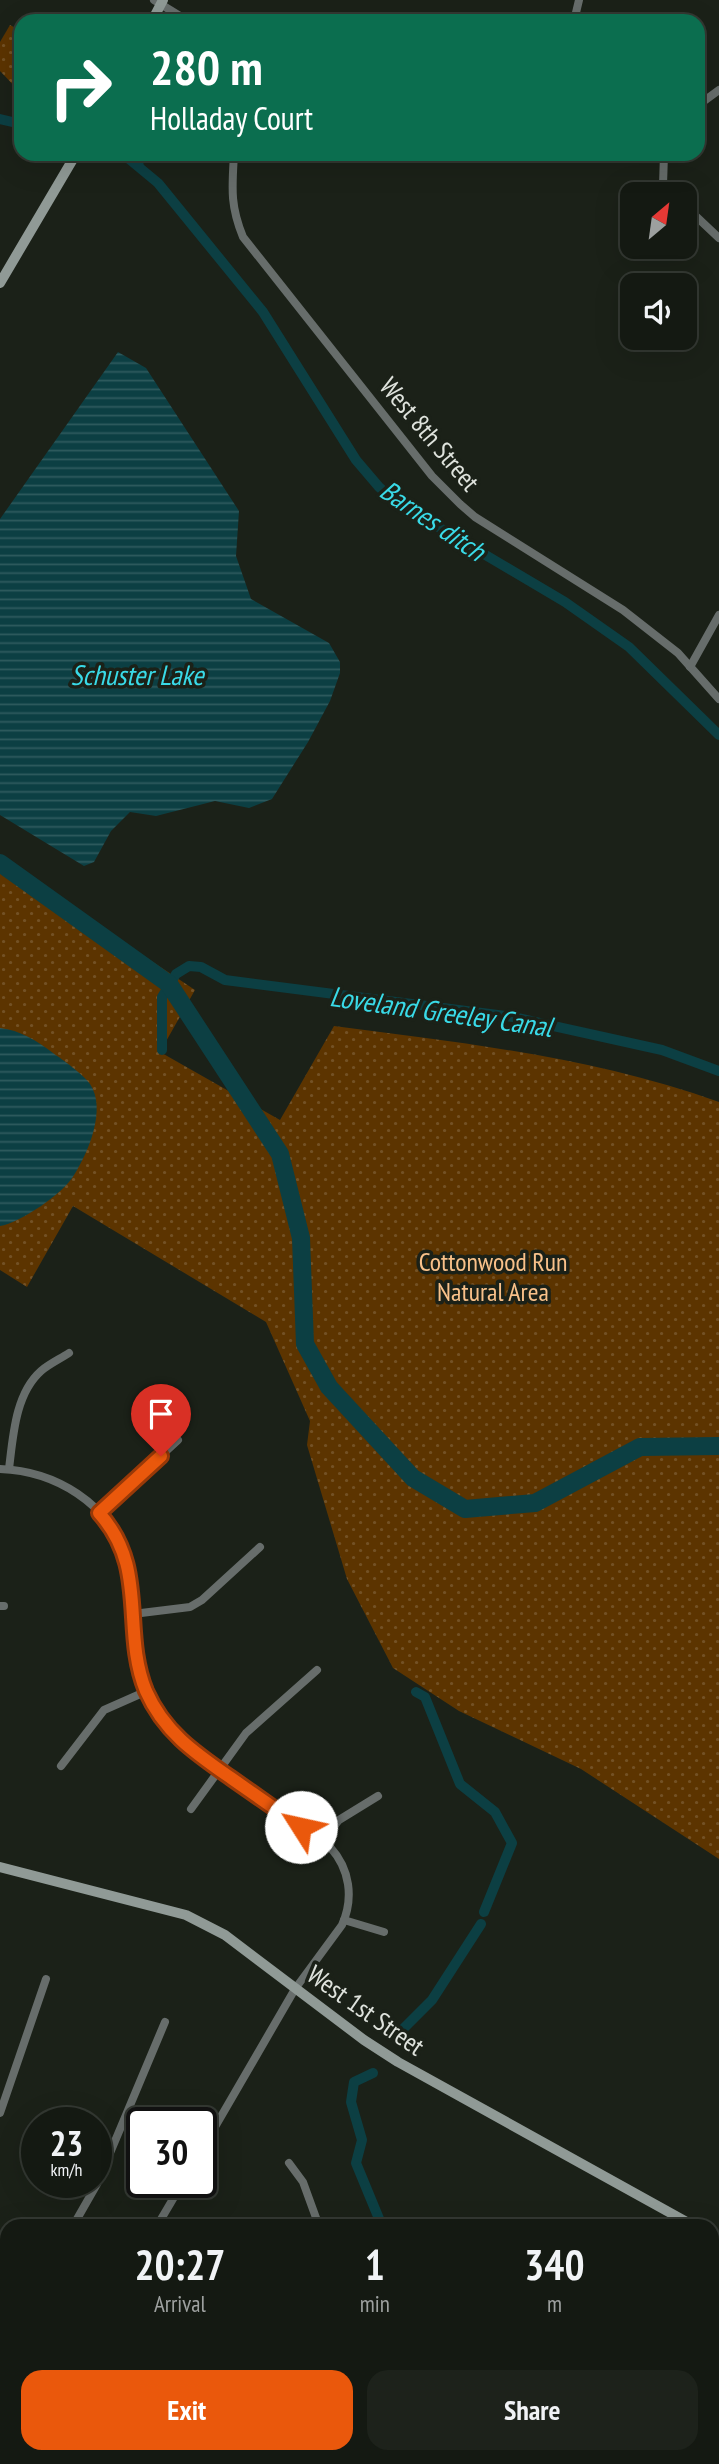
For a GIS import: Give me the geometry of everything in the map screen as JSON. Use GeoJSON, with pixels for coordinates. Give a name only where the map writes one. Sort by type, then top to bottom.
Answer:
{"type":"FeatureCollection","features":[{"type":"Feature","properties":{"kind":"main road"},"geometry":{"type":"LineString","coordinates":[[0,284],[72,161]]}},
{"type":"Feature","properties":{"kind":"main road","name":"West 1st Street"},"geometry":{"type":"LineString","coordinates":[[0,1867],[186,1915],[225,1935],[364,2040],[398,2062],[681,2219]]}},
{"type":"Feature","properties":{"kind":"street"},"geometry":{"type":"LineString","coordinates":[[162,1],[179,14]]}},
{"type":"Feature","properties":{"kind":"street","name":"West 8th Street"},"geometry":{"type":"LineString","coordinates":[[234,161],[233,209],[243,237],[432,476],[475,517],[623,610],[670,646],[719,699]]}},
{"type":"Feature","properties":{"kind":"street"},"geometry":{"type":"LineString","coordinates":[[663,182],[664,161]]}},
{"type":"Feature","properties":{"kind":"street"},"geometry":{"type":"LineString","coordinates":[[697,218],[719,239]]}},
{"type":"Feature","properties":{"kind":"street"},"geometry":{"type":"LineString","coordinates":[[690,667],[719,615]]}},
{"type":"Feature","properties":{"kind":"street"},"geometry":{"type":"LineString","coordinates":[[69,1353],[42,1370],[26,1394],[14,1429],[5,1469],[50,1478],[76,1491],[107,1521],[127,1558],[139,1664],[147,1691],[170,1730],[187,1748],[322,1841],[336,1853],[347,1876],[349,1892],[344,1920],[336,1935],[295,1989],[217,2123]]}},
{"type":"Feature","properties":{"kind":"street"},"geometry":{"type":"LineString","coordinates":[[99,1513],[178,1440]]}},
{"type":"Feature","properties":{"kind":"street"},"geometry":{"type":"LineString","coordinates":[[133,1614],[190,1607],[202,1600],[260,1547]]}},
{"type":"Feature","properties":{"kind":"street"},"geometry":{"type":"LineString","coordinates":[[191,1809],[246,1733],[317,1670]]}},
{"type":"Feature","properties":{"kind":"street"},"geometry":{"type":"LineString","coordinates":[[61,1766],[104,1710],[147,1691]]}},
{"type":"Feature","properties":{"kind":"street"},"geometry":{"type":"LineString","coordinates":[[322,1841],[339,1820],[378,1796]]}},
{"type":"Feature","properties":{"kind":"street"},"geometry":{"type":"LineString","coordinates":[[344,1920],[384,1932]]}},
{"type":"Feature","properties":{"kind":"street"},"geometry":{"type":"LineString","coordinates":[[0,2113],[46,1979]]}},
{"type":"Feature","properties":{"kind":"street"},"geometry":{"type":"LineString","coordinates":[[77,2219],[97,2183],[165,2022]]}},
{"type":"Feature","properties":{"kind":"street"},"geometry":{"type":"LineString","coordinates":[[289,2164],[303,2182],[316,2219]]}},
{"type":"Feature","properties":{"kind":"street"},"geometry":{"type":"LineString","coordinates":[[161,2219],[174,2198]]}},
{"type":"Feature","properties":{"kind":"green space"},"geometry":{"type":"Polygon","coordinates":[[[10,25],[14,27],[14,86],[0,71],[0,42],[10,25]]]}},
{"type":"Feature","properties":{"kind":"green space","name":"Cottonwood Run Natural Area"},"geometry":{"type":"Polygon","coordinates":[[[0,860],[195,990],[160,1052],[280,1120],[334,1026],[528,1053],[624,1074],[719,1102],[719,1859],[581,1769],[459,1711],[393,1668],[347,1579],[307,1445],[310,1421],[266,1322],[73,1206],[27,1287],[0,1270],[0,860]]]}},
{"type":"Feature","properties":{"kind":"water","name":"Schuster Lake"},"geometry":{"type":"Polygon","coordinates":[[[118,352],[146,368],[239,511],[236,556],[251,599],[329,643],[340,662],[340,673],[330,701],[308,742],[272,799],[249,808],[215,801],[156,816],[130,812],[111,831],[94,862],[84,866],[0,815],[0,519],[118,352]]]}},
{"type":"Feature","properties":{"kind":"water"},"geometry":{"type":"Polygon","coordinates":[[[0,1028],[28,1037],[73,1067],[90,1084],[97,1106],[90,1143],[69,1182],[30,1213],[0,1226],[0,1028]]]}},
{"type":"Feature","properties":{"kind":"waterway","name":"Barnes ditch"},"geometry":{"type":"LineString","coordinates":[[0,119],[14,122]]}},
{"type":"Feature","properties":{"kind":"waterway","name":"Barnes ditch"},"geometry":{"type":"LineString","coordinates":[[131,161],[158,183],[263,312],[356,460],[379,487],[396,502],[565,602],[629,647],[719,735]]}},
{"type":"Feature","properties":{"kind":"waterway"},"geometry":{"type":"LineString","coordinates":[[142,161],[143,170]]}},
{"type":"Feature","properties":{"kind":"waterway"},"geometry":{"type":"LineString","coordinates":[[0,863],[169,984],[280,1154],[301,1238],[305,1344],[329,1387],[413,1478],[465,1509],[535,1503],[640,1447],[719,1446]]}},
{"type":"Feature","properties":{"kind":"waterway","name":"Loveland Greeley Canal"},"geometry":{"type":"LineString","coordinates":[[162,1050],[162,997],[176,974],[189,966],[201,967],[225,980],[513,1017],[662,1050],[719,1071]]}},
{"type":"Feature","properties":{"kind":"waterway"},"geometry":{"type":"LineString","coordinates":[[416,1692],[425,1697],[460,1784],[495,1812],[512,1843],[484,1912]]}},
{"type":"Feature","properties":{"kind":"waterway"},"geometry":{"type":"LineString","coordinates":[[402,2030],[432,2000],[481,1924]]}},
{"type":"Feature","properties":{"kind":"waterway"},"geometry":{"type":"LineString","coordinates":[[373,2073],[354,2082],[351,2102],[362,2140],[356,2163],[379,2219]]}},
{"type":"Feature","properties":{"kind":"route"},"geometry":{"type":"LineString","coordinates":[[161,1456],[99,1513],[107,1521],[127,1558],[139,1664],[147,1691],[170,1730],[187,1748],[301,1827]]}}]}
